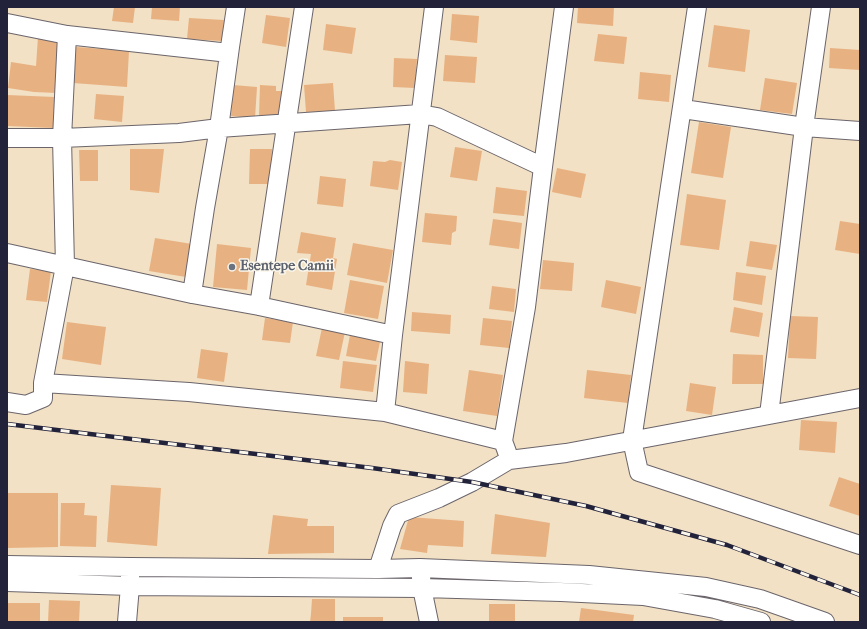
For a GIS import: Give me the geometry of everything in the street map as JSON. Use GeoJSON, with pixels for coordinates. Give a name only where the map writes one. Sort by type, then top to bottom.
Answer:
{"type":"FeatureCollection","features":[{"type":"Feature","properties":{"kind":"street"},"geometry":{"type":"LineString","coordinates":[[192,294],[204,208],[219,128],[236,7]]}},
{"type":"Feature","properties":{"kind":"street"},"geometry":{"type":"LineString","coordinates":[[259,306],[304,7]]}},
{"type":"Feature","properties":{"kind":"street"},"geometry":{"type":"LineString","coordinates":[[385,412],[393,335],[434,7]]}},
{"type":"Feature","properties":{"kind":"street"},"geometry":{"type":"LineString","coordinates":[[509,460],[503,441],[526,306],[564,7]]}},
{"type":"Feature","properties":{"kind":"street"},"geometry":{"type":"LineString","coordinates":[[698,7],[632,440],[640,472],[860,545]]}},
{"type":"Feature","properties":{"kind":"street"},"geometry":{"type":"LineString","coordinates":[[769,416],[804,127],[821,7]]}},
{"type":"Feature","properties":{"kind":"street"},"geometry":{"type":"LineString","coordinates":[[7,23],[67,35],[229,53]]}},
{"type":"Feature","properties":{"kind":"street"},"geometry":{"type":"LineString","coordinates":[[7,402],[26,404],[43,398],[43,383],[65,266],[62,138],[67,35]]}},
{"type":"Feature","properties":{"kind":"street"},"geometry":{"type":"LineString","coordinates":[[683,109],[804,127],[860,131]]}},
{"type":"Feature","properties":{"kind":"street"},"geometry":{"type":"LineString","coordinates":[[7,138],[62,138],[178,133],[219,128],[420,114],[437,117],[543,166]]}},
{"type":"Feature","properties":{"kind":"street"},"geometry":{"type":"LineString","coordinates":[[7,253],[192,294],[259,306],[393,335]]}},
{"type":"Feature","properties":{"kind":"street"},"geometry":{"type":"LineString","coordinates":[[43,383],[189,392],[385,412],[503,441]]}},
{"type":"Feature","properties":{"kind":"street"},"geometry":{"type":"LineString","coordinates":[[378,569],[392,526],[398,514],[439,498],[472,482],[509,460],[566,453],[860,398]]}},
{"type":"Feature","properties":{"kind":"street"},"geometry":{"type":"LineString","coordinates":[[7,565],[378,569],[420,568],[590,575],[706,588],[760,599],[825,622]]}},
{"type":"Feature","properties":{"kind":"street"},"geometry":{"type":"LineString","coordinates":[[127,622],[130,567]]}},
{"type":"Feature","properties":{"kind":"street"},"geometry":{"type":"LineString","coordinates":[[420,568],[422,588],[430,622]]}},
{"type":"Feature","properties":{"kind":"street"},"geometry":{"type":"LineString","coordinates":[[7,582],[130,586],[422,588],[643,596],[715,609],[761,622]]}},
{"type":"Feature","properties":{"kind":"building"},"geometry":{"type":"Polygon","coordinates":[[[114,7],[135,7],[133,23],[112,21],[114,7]]]}},
{"type":"Feature","properties":{"kind":"building"},"geometry":{"type":"Polygon","coordinates":[[[152,7],[180,7],[179,21],[151,19],[152,7]]]}},
{"type":"Feature","properties":{"kind":"building"},"geometry":{"type":"Polygon","coordinates":[[[578,7],[614,7],[613,26],[577,23],[578,7]]]}},
{"type":"Feature","properties":{"kind":"building"},"geometry":{"type":"Polygon","coordinates":[[[452,14],[479,16],[477,43],[450,40],[452,14]]]}},
{"type":"Feature","properties":{"kind":"building"},"geometry":{"type":"Polygon","coordinates":[[[266,15],[290,18],[286,47],[262,43],[266,15]]]}},
{"type":"Feature","properties":{"kind":"building"},"geometry":{"type":"Polygon","coordinates":[[[189,18],[224,20],[222,41],[187,39],[189,18]]]}},
{"type":"Feature","properties":{"kind":"building"},"geometry":{"type":"Polygon","coordinates":[[[326,24],[356,28],[352,54],[323,50],[326,24]]]}},
{"type":"Feature","properties":{"kind":"building"},"geometry":{"type":"Polygon","coordinates":[[[714,25],[750,30],[745,72],[708,67],[714,25]]]}},
{"type":"Feature","properties":{"kind":"building"},"geometry":{"type":"Polygon","coordinates":[[[598,34],[627,37],[624,64],[594,61],[598,34]]]}},
{"type":"Feature","properties":{"kind":"building"},"geometry":{"type":"Polygon","coordinates":[[[38,37],[62,39],[57,93],[34,92],[8,88],[11,62],[36,66],[38,37]]]}},
{"type":"Feature","properties":{"kind":"building"},"geometry":{"type":"Polygon","coordinates":[[[76,47],[129,51],[127,87],[73,83],[76,47]]]}},
{"type":"Feature","properties":{"kind":"building"},"geometry":{"type":"Polygon","coordinates":[[[830,48],[860,50],[860,70],[829,68],[830,48]]]}},
{"type":"Feature","properties":{"kind":"building"},"geometry":{"type":"Polygon","coordinates":[[[445,55],[477,57],[475,83],[443,81],[445,55]]]}},
{"type":"Feature","properties":{"kind":"building"},"geometry":{"type":"Polygon","coordinates":[[[394,58],[417,59],[415,88],[393,87],[394,58]]]}},
{"type":"Feature","properties":{"kind":"building"},"geometry":{"type":"Polygon","coordinates":[[[640,72],[671,75],[669,102],[638,99],[640,72]]]}},
{"type":"Feature","properties":{"kind":"building"},"geometry":{"type":"Polygon","coordinates":[[[765,78],[797,83],[792,114],[760,110],[765,78]]]}},
{"type":"Feature","properties":{"kind":"building"},"geometry":{"type":"Polygon","coordinates":[[[333,83],[335,111],[306,112],[304,85],[333,83]]]}},
{"type":"Feature","properties":{"kind":"building"},"geometry":{"type":"Polygon","coordinates":[[[233,85],[257,87],[255,118],[231,116],[233,85]]]}},
{"type":"Feature","properties":{"kind":"building"},"geometry":{"type":"Polygon","coordinates":[[[260,85],[276,86],[276,91],[285,91],[284,117],[259,116],[260,85]]]}},
{"type":"Feature","properties":{"kind":"building"},"geometry":{"type":"Polygon","coordinates":[[[96,94],[124,96],[122,122],[94,119],[96,94]]]}},
{"type":"Feature","properties":{"kind":"building"},"geometry":{"type":"Polygon","coordinates":[[[7,95],[55,97],[54,128],[7,126],[7,95]]]}},
{"type":"Feature","properties":{"kind":"building"},"geometry":{"type":"Polygon","coordinates":[[[699,122],[731,127],[723,178],[691,173],[699,122]]]}},
{"type":"Feature","properties":{"kind":"building"},"geometry":{"type":"Polygon","coordinates":[[[455,147],[482,151],[477,181],[450,177],[455,147]]]}},
{"type":"Feature","properties":{"kind":"building"},"geometry":{"type":"Polygon","coordinates":[[[130,149],[164,149],[159,193],[130,190],[130,149]]]}},
{"type":"Feature","properties":{"kind":"building"},"geometry":{"type":"Polygon","coordinates":[[[250,149],[272,149],[271,184],[249,184],[250,149]]]}},
{"type":"Feature","properties":{"kind":"building"},"geometry":{"type":"Polygon","coordinates":[[[79,150],[98,150],[98,181],[80,181],[79,150]]]}},
{"type":"Feature","properties":{"kind":"building"},"geometry":{"type":"Polygon","coordinates":[[[390,160],[402,162],[398,190],[370,186],[373,161],[385,162],[390,160]]]}},
{"type":"Feature","properties":{"kind":"building"},"geometry":{"type":"Polygon","coordinates":[[[557,168],[586,174],[581,198],[552,192],[557,168]]]}},
{"type":"Feature","properties":{"kind":"building"},"geometry":{"type":"Polygon","coordinates":[[[320,176],[346,179],[343,207],[317,204],[320,176]]]}},
{"type":"Feature","properties":{"kind":"building"},"geometry":{"type":"Polygon","coordinates":[[[496,187],[527,191],[524,216],[493,213],[496,187]]]}},
{"type":"Feature","properties":{"kind":"building"},"geometry":{"type":"Polygon","coordinates":[[[687,194],[726,200],[719,250],[680,245],[687,194]]]}},
{"type":"Feature","properties":{"kind":"building"},"geometry":{"type":"Polygon","coordinates":[[[425,213],[457,216],[456,231],[452,233],[451,245],[422,242],[425,213]]]}},
{"type":"Feature","properties":{"kind":"building"},"geometry":{"type":"Polygon","coordinates":[[[493,219],[522,223],[519,249],[489,245],[493,219]]]}},
{"type":"Feature","properties":{"kind":"building"},"geometry":{"type":"Polygon","coordinates":[[[840,221],[860,224],[860,254],[835,250],[840,221]]]}},
{"type":"Feature","properties":{"kind":"building"},"geometry":{"type":"Polygon","coordinates":[[[301,232],[336,238],[333,258],[337,259],[332,290],[306,285],[311,254],[297,253],[301,232]]]}},
{"type":"Feature","properties":{"kind":"building"},"geometry":{"type":"Polygon","coordinates":[[[155,238],[192,244],[186,277],[149,271],[155,238]]]}},
{"type":"Feature","properties":{"kind":"building"},"geometry":{"type":"Polygon","coordinates":[[[750,241],[777,245],[772,270],[746,266],[750,241]]]}},
{"type":"Feature","properties":{"kind":"building"},"geometry":{"type":"Polygon","coordinates":[[[353,243],[393,250],[387,283],[347,275],[353,243]]]}},
{"type":"Feature","properties":{"kind":"building","name":"Esentepe Camii"},"geometry":{"type":"Polygon","coordinates":[[[217,244],[251,248],[247,290],[213,287],[217,244]]]}},
{"type":"Feature","properties":{"kind":"building"},"geometry":{"type":"Polygon","coordinates":[[[543,260],[574,263],[572,291],[540,289],[543,260]]]}},
{"type":"Feature","properties":{"kind":"building"},"geometry":{"type":"Polygon","coordinates":[[[30,269],[51,271],[47,302],[26,300],[30,269]]]}},
{"type":"Feature","properties":{"kind":"building"},"geometry":{"type":"Polygon","coordinates":[[[736,272],[766,276],[762,305],[733,300],[736,272]]]}},
{"type":"Feature","properties":{"kind":"building"},"geometry":{"type":"Polygon","coordinates":[[[350,280],[384,286],[378,319],[344,313],[350,280]]]}},
{"type":"Feature","properties":{"kind":"building"},"geometry":{"type":"Polygon","coordinates":[[[606,280],[641,287],[636,314],[601,307],[606,280]]]}},
{"type":"Feature","properties":{"kind":"building"},"geometry":{"type":"Polygon","coordinates":[[[492,286],[516,289],[514,312],[489,309],[492,286]]]}},
{"type":"Feature","properties":{"kind":"building"},"geometry":{"type":"Polygon","coordinates":[[[734,307],[763,313],[759,337],[730,332],[734,307]]]}},
{"type":"Feature","properties":{"kind":"building"},"geometry":{"type":"Polygon","coordinates":[[[412,312],[451,315],[450,334],[411,331],[412,312]]]}},
{"type":"Feature","properties":{"kind":"building"},"geometry":{"type":"Polygon","coordinates":[[[790,316],[818,317],[816,359],[788,358],[790,316]]]}},
{"type":"Feature","properties":{"kind":"building"},"geometry":{"type":"Polygon","coordinates":[[[265,318],[293,322],[290,343],[262,340],[265,318]]]}},
{"type":"Feature","properties":{"kind":"building"},"geometry":{"type":"Polygon","coordinates":[[[483,318],[512,321],[509,348],[480,345],[483,318]]]}},
{"type":"Feature","properties":{"kind":"building"},"geometry":{"type":"Polygon","coordinates":[[[67,322],[106,327],[101,365],[62,359],[67,322]]]}},
{"type":"Feature","properties":{"kind":"building"},"geometry":{"type":"Polygon","coordinates":[[[322,328],[345,332],[339,360],[316,356],[322,328]]]}},
{"type":"Feature","properties":{"kind":"building"},"geometry":{"type":"Polygon","coordinates":[[[350,335],[381,337],[376,361],[346,356],[350,335]]]}},
{"type":"Feature","properties":{"kind":"building"},"geometry":{"type":"Polygon","coordinates":[[[201,349],[228,353],[224,382],[197,378],[201,349]]]}},
{"type":"Feature","properties":{"kind":"building"},"geometry":{"type":"Polygon","coordinates":[[[733,354],[763,355],[763,384],[732,384],[733,354]]]}},
{"type":"Feature","properties":{"kind":"building"},"geometry":{"type":"Polygon","coordinates":[[[343,361],[377,365],[373,392],[340,388],[343,361]]]}},
{"type":"Feature","properties":{"kind":"building"},"geometry":{"type":"Polygon","coordinates":[[[405,361],[429,364],[427,394],[403,392],[405,361]]]}},
{"type":"Feature","properties":{"kind":"building"},"geometry":{"type":"Polygon","coordinates":[[[469,370],[503,375],[497,416],[463,411],[469,370]]]}},
{"type":"Feature","properties":{"kind":"building"},"geometry":{"type":"Polygon","coordinates":[[[587,370],[631,375],[628,403],[584,398],[587,370]]]}},
{"type":"Feature","properties":{"kind":"building"},"geometry":{"type":"Polygon","coordinates":[[[690,383],[716,387],[712,415],[686,411],[690,383]]]}},
{"type":"Feature","properties":{"kind":"building"},"geometry":{"type":"Polygon","coordinates":[[[801,420],[837,422],[835,453],[799,450],[801,420]]]}},
{"type":"Feature","properties":{"kind":"building"},"geometry":{"type":"Polygon","coordinates":[[[839,477],[860,484],[860,516],[829,506],[839,477]]]}},
{"type":"Feature","properties":{"kind":"building"},"geometry":{"type":"Polygon","coordinates":[[[111,485],[161,488],[157,546],[107,542],[111,485]]]}},
{"type":"Feature","properties":{"kind":"building"},"geometry":{"type":"Polygon","coordinates":[[[7,493],[58,493],[58,547],[7,548],[7,493]]]}},
{"type":"Feature","properties":{"kind":"building"},"geometry":{"type":"Polygon","coordinates":[[[61,503],[85,503],[84,515],[97,516],[96,547],[60,546],[61,503]]]}},
{"type":"Feature","properties":{"kind":"building"},"geometry":{"type":"Polygon","coordinates":[[[495,514],[550,523],[546,557],[491,554],[495,514]]]}},
{"type":"Feature","properties":{"kind":"building"},"geometry":{"type":"Polygon","coordinates":[[[273,515],[308,519],[307,526],[334,526],[334,553],[268,554],[273,515]]]}},
{"type":"Feature","properties":{"kind":"building"},"geometry":{"type":"Polygon","coordinates":[[[409,517],[464,521],[463,547],[428,545],[427,553],[400,549],[409,517]]]}},
{"type":"Feature","properties":{"kind":"building"},"geometry":{"type":"Polygon","coordinates":[[[312,599],[335,599],[335,622],[310,622],[312,599]]]}},
{"type":"Feature","properties":{"kind":"building"},"geometry":{"type":"Polygon","coordinates":[[[49,600],[80,601],[79,622],[48,622],[49,600]]]}},
{"type":"Feature","properties":{"kind":"building"},"geometry":{"type":"Polygon","coordinates":[[[7,603],[40,603],[40,622],[7,622],[7,603]]]}},
{"type":"Feature","properties":{"kind":"building"},"geometry":{"type":"Polygon","coordinates":[[[489,604],[515,604],[515,622],[489,622],[489,604]]]}},
{"type":"Feature","properties":{"kind":"building"},"geometry":{"type":"Polygon","coordinates":[[[581,608],[634,615],[633,622],[579,622],[581,608]]]}},
{"type":"Feature","properties":{"kind":"building"},"geometry":{"type":"Polygon","coordinates":[[[343,617],[383,617],[383,622],[343,622],[343,617]]]}},
{"type":"Feature","properties":{"kind":"railway"},"geometry":{"type":"LineString","coordinates":[[7,424],[372,468],[472,482],[586,506],[727,545],[860,595]]}},
{"type":"Feature","properties":{"kind":"place","name":"Esentepe Camii"},"geometry":{"type":"Point","coordinates":[232,267]}}]}
